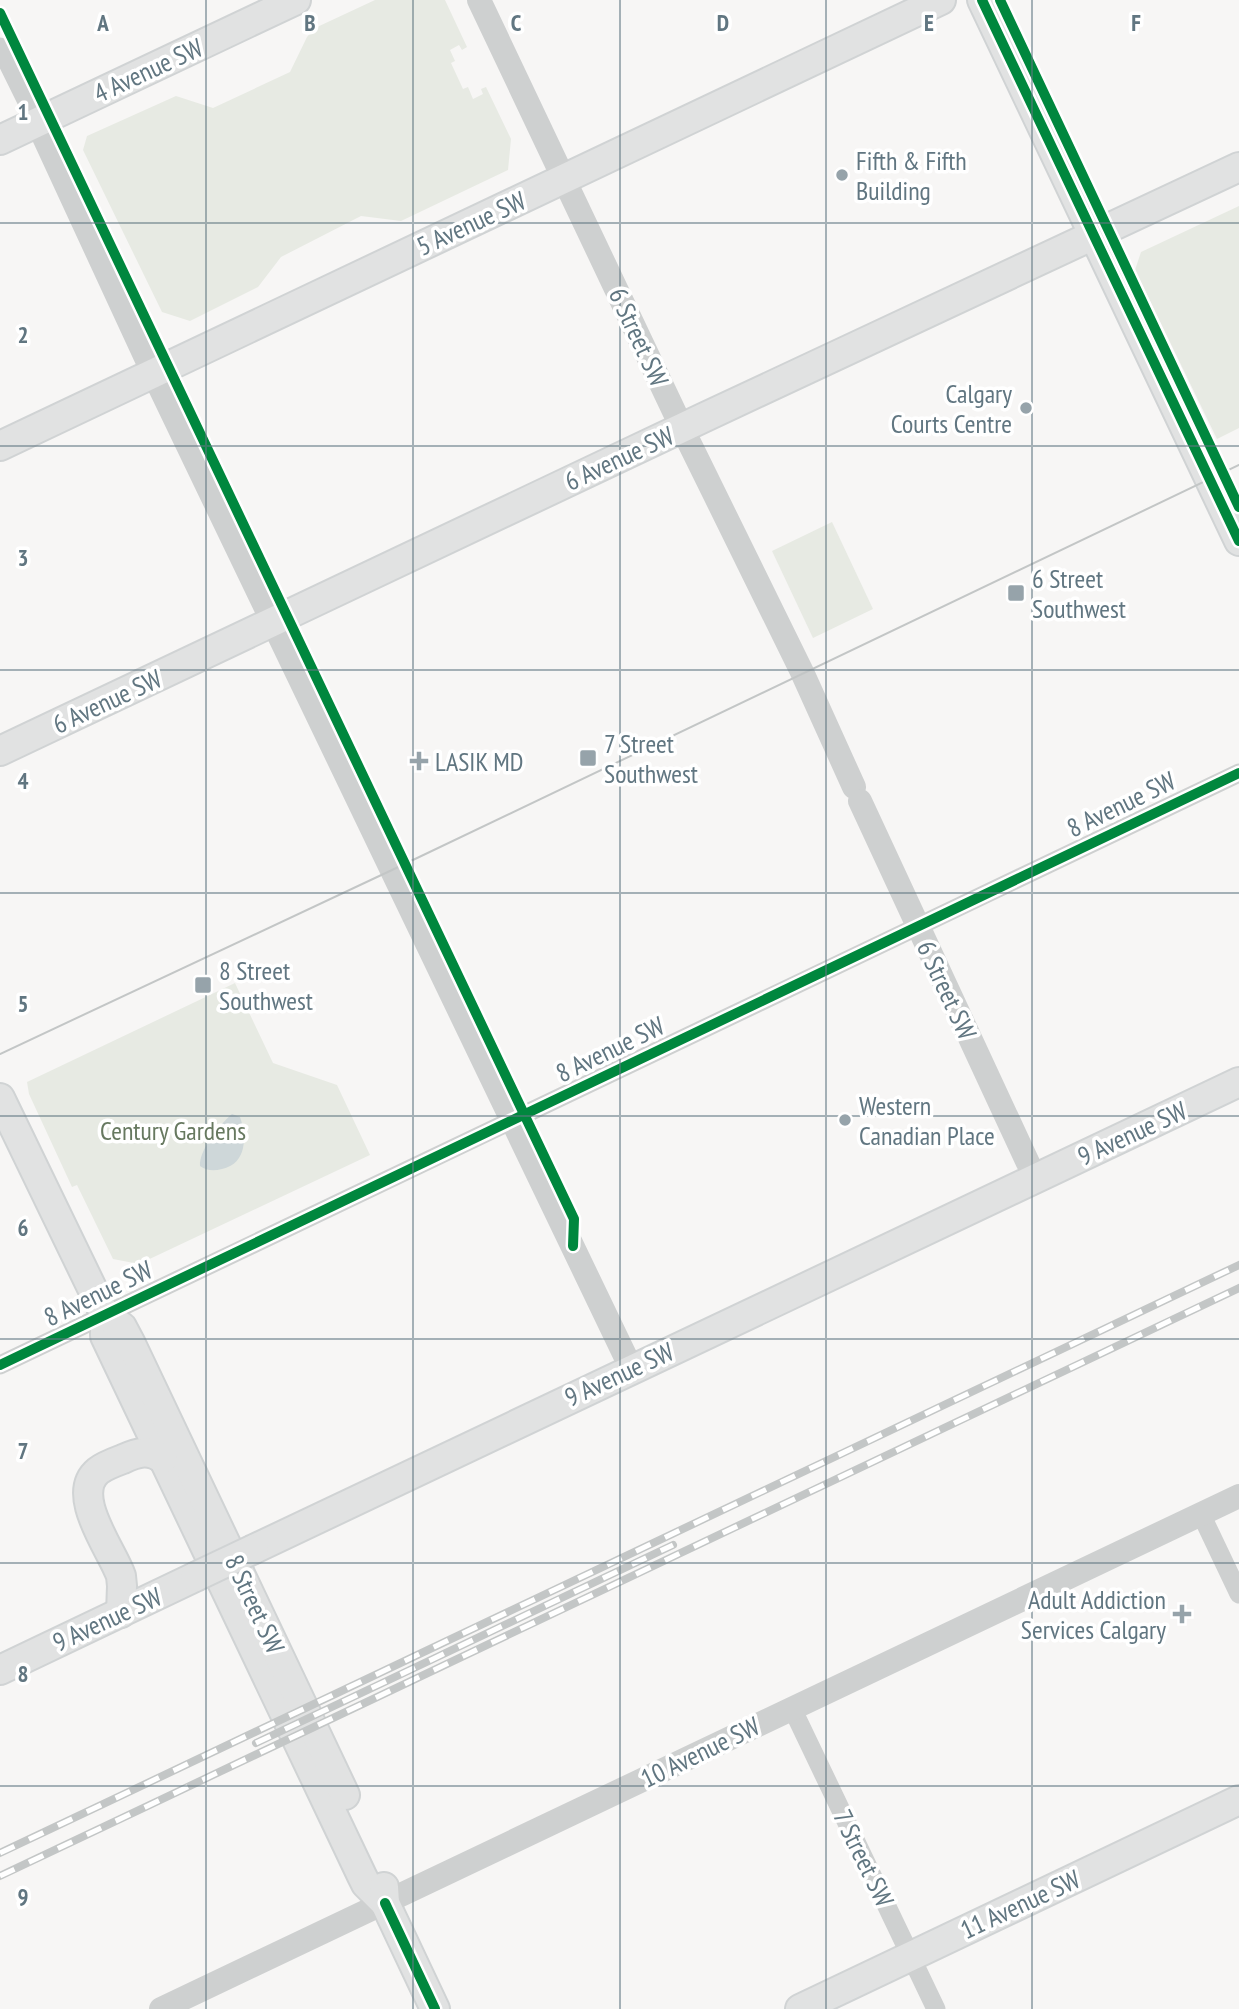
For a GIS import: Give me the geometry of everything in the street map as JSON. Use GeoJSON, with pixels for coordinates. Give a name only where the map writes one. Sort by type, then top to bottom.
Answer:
{"type":"FeatureCollection","features":[{"type":"Feature","properties":{"kind":"main road","name":"4 Avenue SW"},"geometry":{"type":"LineString","coordinates":[[0,140],[296,0]]}},
{"type":"Feature","properties":{"kind":"main road","name":"5 Avenue SW"},"geometry":{"type":"LineString","coordinates":[[0,446],[941,0]]}},
{"type":"Feature","properties":{"kind":"main road"},"geometry":{"type":"LineString","coordinates":[[982,0],[1239,541]]}},
{"type":"Feature","properties":{"kind":"main road","name":"6 Avenue SW"},"geometry":{"type":"LineString","coordinates":[[0,751],[1239,167]]}},
{"type":"Feature","properties":{"kind":"main road","name":"9 Avenue SW"},"geometry":{"type":"LineString","coordinates":[[0,1670],[631,1368],[1239,1082]]}},
{"type":"Feature","properties":{"kind":"main road","name":"8 Street SW"},"geometry":{"type":"LineString","coordinates":[[0,1098],[105,1315],[105,1336],[163,1459],[366,1884],[385,1903],[435,2009]]}},
{"type":"Feature","properties":{"kind":"main road","name":"8 Street SW"},"geometry":{"type":"LineString","coordinates":[[105,1315],[122,1327],[174,1434],[383,1876],[385,1903]]}},
{"type":"Feature","properties":{"kind":"main road"},"geometry":{"type":"LineString","coordinates":[[121,1613],[121,1576],[90,1510],[88,1489],[98,1471],[137,1452],[156,1454],[163,1459]]}},
{"type":"Feature","properties":{"kind":"main road","name":"11 Avenue SW"},"geometry":{"type":"LineString","coordinates":[[800,2009],[1239,1800]]}},
{"type":"Feature","properties":{"kind":"street","name":"6 Street SW"},"geometry":{"type":"LineString","coordinates":[[479,0],[682,428],[802,672],[1035,1178]]}},
{"type":"Feature","properties":{"kind":"street"},"geometry":{"type":"LineString","coordinates":[[0,47],[153,373],[631,1368]]}},
{"type":"Feature","properties":{"kind":"street","name":"8 Avenue SW"},"geometry":{"type":"LineString","coordinates":[[0,1365],[1239,773]]}},
{"type":"Feature","properties":{"kind":"street","name":"10 Avenue SW"},"geometry":{"type":"LineString","coordinates":[[161,2009],[1239,1496]]}},
{"type":"Feature","properties":{"kind":"street"},"geometry":{"type":"LineString","coordinates":[[1200,1514],[1239,1594]]}},
{"type":"Feature","properties":{"kind":"street","name":"7 Street SW"},"geometry":{"type":"LineString","coordinates":[[792,1708],[936,2009]]}},
{"type":"Feature","properties":{"kind":"green space"},"geometry":{"type":"Polygon","coordinates":[[[375,0],[445,0],[467,47],[462,50],[459,45],[450,50],[455,61],[451,63],[463,89],[468,87],[473,99],[483,94],[481,89],[486,87],[511,139],[508,170],[401,221],[361,216],[281,257],[258,287],[190,321],[162,312],[83,150],[87,136],[176,96],[213,108],[290,72],[307,37],[315,28],[375,0]]]}},
{"type":"Feature","properties":{"kind":"green space"},"geometry":{"type":"Polygon","coordinates":[[[1239,206],[1239,428],[1217,439],[1135,270],[1141,252],[1239,206]]]}},
{"type":"Feature","properties":{"kind":"green space"},"geometry":{"type":"Polygon","coordinates":[[[832,522],[873,609],[813,638],[772,551],[832,522]]]}},
{"type":"Feature","properties":{"kind":"green space","name":"Century Gardens"},"geometry":{"type":"Polygon","coordinates":[[[235,983],[273,1063],[337,1085],[370,1155],[139,1264],[113,1259],[77,1185],[72,1187],[29,1094],[27,1082],[235,983]]]}},
{"type":"Feature","properties":{"kind":"shaded area"},"geometry":{"type":"Polygon","coordinates":[[[232,1114],[240,1117],[244,1132],[241,1155],[230,1166],[222,1169],[203,1168],[200,1166],[201,1160],[207,1145],[232,1114]]]}},
{"type":"Feature","properties":{"kind":"tram line"},"geometry":{"type":"LineString","coordinates":[[0,1054],[392,870],[1239,465]]}},
{"type":"Feature","properties":{"kind":"railway"},"geometry":{"type":"LineString","coordinates":[[0,1853],[1239,1265]]}},
{"type":"Feature","properties":{"kind":"railway"},"geometry":{"type":"LineString","coordinates":[[0,1876],[1239,1288]]}},
{"type":"Feature","properties":{"kind":"railway"},"geometry":{"type":"LineString","coordinates":[[256,1743],[673,1545]]}},
{"type":"Feature","properties":{"kind":"cycle path"},"geometry":{"type":"LineString","coordinates":[[982,0],[1239,541]]}},
{"type":"Feature","properties":{"kind":"cycle path"},"geometry":{"type":"LineString","coordinates":[[1000,0],[1239,507]]}},
{"type":"Feature","properties":{"kind":"cycle path"},"geometry":{"type":"LineString","coordinates":[[0,13],[574,1219],[573,1246]]}},
{"type":"Feature","properties":{"kind":"cycle path"},"geometry":{"type":"LineString","coordinates":[[0,1365],[1239,773]]}},
{"type":"Feature","properties":{"kind":"cycle path"},"geometry":{"type":"LineString","coordinates":[[385,1903],[435,2009]]}},
{"type":"Feature","properties":{"kind":"place","name":"Fifth & Fifth Building"},"geometry":{"type":"Point","coordinates":[842,175]}},
{"type":"Feature","properties":{"kind":"place","name":"Calgary Courts Centre"},"geometry":{"type":"Point","coordinates":[1026,408]}},
{"type":"Feature","properties":{"kind":"place","name":"6 Street Southwest"},"geometry":{"type":"Point","coordinates":[1016,593]}},
{"type":"Feature","properties":{"kind":"place","name":"7 Street Southwest"},"geometry":{"type":"Point","coordinates":[588,758]}},
{"type":"Feature","properties":{"kind":"place","name":"LASIK MD"},"geometry":{"type":"Point","coordinates":[419,761]}},
{"type":"Feature","properties":{"kind":"place","name":"8 Street Southwest"},"geometry":{"type":"Point","coordinates":[203,985]}},
{"type":"Feature","properties":{"kind":"place","name":"Western Canadian Place"},"geometry":{"type":"Point","coordinates":[845,1120]}},
{"type":"Feature","properties":{"kind":"place","name":"Adult Addiction Services Calgary"},"geometry":{"type":"Point","coordinates":[1182,1614]}}]}
